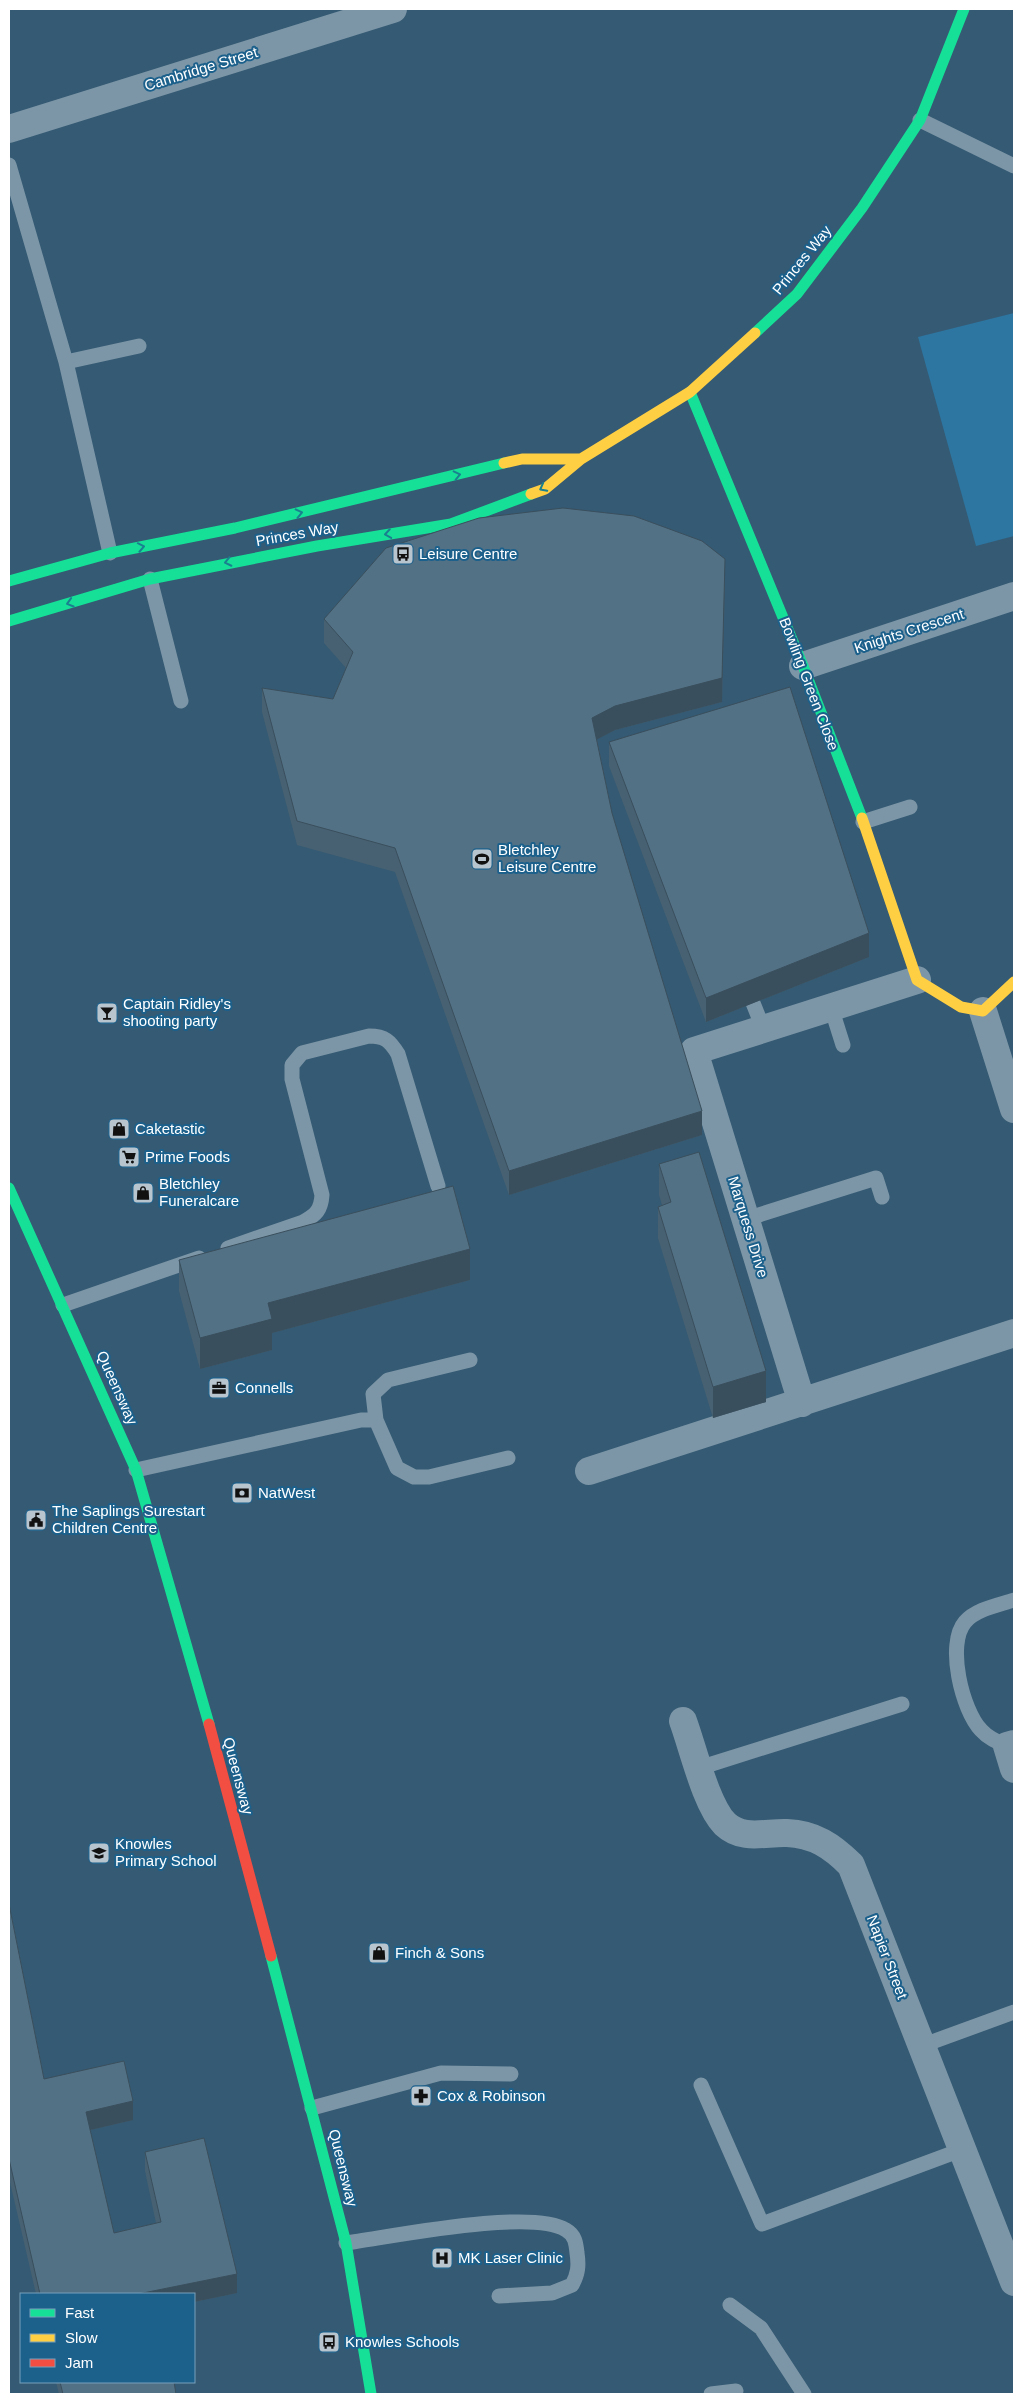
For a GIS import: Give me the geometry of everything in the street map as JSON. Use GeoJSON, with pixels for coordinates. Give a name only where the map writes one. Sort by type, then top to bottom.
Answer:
{"type":"FeatureCollection","features":[{"type":"Feature","properties":{"kind":"street","name":"Cambridge Street"},"geometry":{"type":"LineString","coordinates":[[9,129],[393,9]]}},
{"type":"Feature","properties":{"kind":"street","name":"Princes Way"},"geometry":{"type":"LineString","coordinates":[[9,621],[150,578],[308,547],[451,524],[545,489],[581,458],[690,392],[797,294],[862,208],[920,120],[964,9]]}},
{"type":"Feature","properties":{"kind":"street","name":"Bowling Green Close"},"geometry":{"type":"LineString","coordinates":[[690,392],[803,666],[863,822],[917,980]]}},
{"type":"Feature","properties":{"kind":"street","name":"Princes Way"},"geometry":{"type":"LineString","coordinates":[[9,581],[110,553],[235,528],[522,459],[581,458]]}},
{"type":"Feature","properties":{"kind":"street","name":"Knights Crescent"},"geometry":{"type":"LineString","coordinates":[[803,666],[1014,596]]}},
{"type":"Feature","properties":{"kind":"street"},"geometry":{"type":"LineString","coordinates":[[763,1028],[917,980],[972,1009],[1014,1109]]}},
{"type":"Feature","properties":{"kind":"street"},"geometry":{"type":"LineString","coordinates":[[972,1009],[1014,982]]}},
{"type":"Feature","properties":{"kind":"street","name":"Marquess Drive"},"geometry":{"type":"LineString","coordinates":[[763,1028],[694,1051],[802,1403]]}},
{"type":"Feature","properties":{"kind":"street","name":"Queensway"},"geometry":{"type":"LineString","coordinates":[[9,1188],[63,1304],[136,1470],[188,1647],[312,2108],[346,2243],[371,2394]]}},
{"type":"Feature","properties":{"kind":"street"},"geometry":{"type":"LineString","coordinates":[[589,1471],[1014,1334]]}},
{"type":"Feature","properties":{"kind":"street","name":"Napier Street"},"geometry":{"type":"LineString","coordinates":[[683,1721],[713,1806],[725,1824],[738,1832],[751,1835],[786,1833],[825,1842],[850,1865],[1014,2282]]}},
{"type":"Feature","properties":{"kind":"lane"},"geometry":{"type":"LineString","coordinates":[[920,120],[1014,166]]}},
{"type":"Feature","properties":{"kind":"lane"},"geometry":{"type":"LineString","coordinates":[[9,164],[66,362],[110,553]]}},
{"type":"Feature","properties":{"kind":"lane"},"geometry":{"type":"LineString","coordinates":[[66,362],[139,346]]}},
{"type":"Feature","properties":{"kind":"lane"},"geometry":{"type":"LineString","coordinates":[[150,578],[181,701]]}},
{"type":"Feature","properties":{"kind":"lane"},"geometry":{"type":"LineString","coordinates":[[863,822],[910,807]]}},
{"type":"Feature","properties":{"kind":"lane"},"geometry":{"type":"LineString","coordinates":[[753,1003],[763,1028]]}},
{"type":"Feature","properties":{"kind":"lane"},"geometry":{"type":"LineString","coordinates":[[831,1007],[843,1045]]}},
{"type":"Feature","properties":{"kind":"lane"},"geometry":{"type":"LineString","coordinates":[[63,1304],[303,1222],[314,1216],[321,1208],[322,1195],[292,1079],[292,1065],[302,1053],[369,1036],[380,1036],[391,1042],[398,1054],[438,1186]]}},
{"type":"Feature","properties":{"kind":"lane"},"geometry":{"type":"LineString","coordinates":[[746,1219],[876,1178],[882,1197]]}},
{"type":"Feature","properties":{"kind":"lane"},"geometry":{"type":"LineString","coordinates":[[470,1360],[388,1380],[373,1394],[376,1420],[397,1468],[414,1477],[429,1477],[508,1458]]}},
{"type":"Feature","properties":{"kind":"lane"},"geometry":{"type":"LineString","coordinates":[[136,1470],[361,1420],[376,1420]]}},
{"type":"Feature","properties":{"kind":"lane"},"geometry":{"type":"LineString","coordinates":[[1012,1753],[981,1730],[973,1719],[955,1657],[960,1630],[966,1621],[977,1614],[1014,1600]]}},
{"type":"Feature","properties":{"kind":"lane"},"geometry":{"type":"LineString","coordinates":[[700,1768],[902,1704]]}},
{"type":"Feature","properties":{"kind":"lane"},"geometry":{"type":"LineString","coordinates":[[921,2046],[1014,2012]]}},
{"type":"Feature","properties":{"kind":"lane"},"geometry":{"type":"LineString","coordinates":[[312,2108],[441,2073],[511,2074]]}},
{"type":"Feature","properties":{"kind":"lane"},"geometry":{"type":"LineString","coordinates":[[701,2085],[762,2224],[961,2150]]}},
{"type":"Feature","properties":{"kind":"lane"},"geometry":{"type":"LineString","coordinates":[[346,2243],[500,2221],[544,2224],[565,2229],[574,2238],[579,2273],[572,2286],[552,2293],[499,2296]]}},
{"type":"Feature","properties":{"kind":"lane"},"geometry":{"type":"LineString","coordinates":[[730,2305],[761,2328],[804,2394]]}},
{"type":"Feature","properties":{"kind":"lane"},"geometry":{"type":"LineString","coordinates":[[711,2394],[736,2391]]}},
{"type":"Feature","properties":{"kind":"shaded area"},"geometry":{"type":"Polygon","coordinates":[[[1014,313],[1014,536],[976,546],[918,337],[1014,313]]]}},
{"type":"Feature","properties":{"kind":"building","name":"Bletchley Leisure Centre"},"geometry":{"type":"Polygon","coordinates":[[[563,508],[634,516],[702,541],[725,559],[722,678],[615,706],[592,718],[612,813],[702,1111],[509,1171],[395,848],[297,821],[262,688],[333,699],[353,652],[324,619],[386,548],[479,518],[563,508]]]}},
{"type":"Feature","properties":{"kind":"building"},"geometry":{"type":"Polygon","coordinates":[[[790,687],[869,933],[706,998],[609,742],[790,687]]]}},
{"type":"Feature","properties":{"kind":"building"},"geometry":{"type":"Polygon","coordinates":[[[699,1152],[766,1371],[713,1387],[658,1207],[671,1202],[659,1164],[699,1152]]]}},
{"type":"Feature","properties":{"kind":"building"},"geometry":{"type":"Polygon","coordinates":[[[453,1186],[470,1249],[268,1303],[272,1319],[200,1338],[179,1260],[453,1186]]]}},
{"type":"Feature","properties":{"kind":"building"},"geometry":{"type":"Polygon","coordinates":[[[9,1904],[44,2079],[124,2061],[133,2101],[86,2112],[114,2233],[161,2222],[145,2152],[204,2138],[237,2274],[143,2293],[40,2293],[9,2159],[9,1904]]]}},
{"type":"Feature","properties":{"kind":"building"},"geometry":{"type":"Polygon","coordinates":[[[60,2383],[174,2383],[176,2394],[63,2394],[60,2383]]]}},
{"type":"Feature","properties":{"kind":"traffic: fast"},"geometry":{"type":"LineString","coordinates":[[755,333],[797,294],[862,208],[920,120],[964,9]]}},
{"type":"Feature","properties":{"kind":"traffic: fast"},"geometry":{"type":"LineString","coordinates":[[690,392],[803,666],[862,818]]}},
{"type":"Feature","properties":{"kind":"traffic: fast"},"geometry":{"type":"LineString","coordinates":[[9,581],[110,553],[235,528],[504,463]]}},
{"type":"Feature","properties":{"kind":"traffic: fast"},"geometry":{"type":"LineString","coordinates":[[9,621],[150,579],[317,546],[451,524],[531,494]]}},
{"type":"Feature","properties":{"kind":"traffic: fast"},"geometry":{"type":"LineString","coordinates":[[9,1188],[136,1470],[209,1724]]}},
{"type":"Feature","properties":{"kind":"traffic: fast"},"geometry":{"type":"LineString","coordinates":[[271,1956],[346,2243],[371,2394]]}},
{"type":"Feature","properties":{"kind":"traffic: slow"},"geometry":{"type":"LineString","coordinates":[[531,494],[545,489],[581,459],[690,392],[755,333]]}},
{"type":"Feature","properties":{"kind":"traffic: slow"},"geometry":{"type":"LineString","coordinates":[[504,463],[522,459],[581,459]]}},
{"type":"Feature","properties":{"kind":"traffic: slow"},"geometry":{"type":"LineString","coordinates":[[862,818],[917,980],[961,1007],[983,1011],[1014,982]]}},
{"type":"Feature","properties":{"kind":"traffic: jam"},"geometry":{"type":"LineString","coordinates":[[209,1724],[271,1956]]}},
{"type":"Feature","properties":{"kind":"place","name":"Leisure Centre"},"geometry":{"type":"Point","coordinates":[403,554]}},
{"type":"Feature","properties":{"kind":"place","name":"Bletchley Leisure Centre"},"geometry":{"type":"Point","coordinates":[482,859]}},
{"type":"Feature","properties":{"kind":"place","name":"Captain Ridley's shooting party"},"geometry":{"type":"Point","coordinates":[107,1013]}},
{"type":"Feature","properties":{"kind":"place","name":"Caketastic"},"geometry":{"type":"Point","coordinates":[119,1129]}},
{"type":"Feature","properties":{"kind":"place","name":"Prime Foods"},"geometry":{"type":"Point","coordinates":[129,1157]}},
{"type":"Feature","properties":{"kind":"place","name":"Bletchley Funeralcare"},"geometry":{"type":"Point","coordinates":[143,1193]}},
{"type":"Feature","properties":{"kind":"place","name":"Connells"},"geometry":{"type":"Point","coordinates":[219,1388]}},
{"type":"Feature","properties":{"kind":"place","name":"NatWest"},"geometry":{"type":"Point","coordinates":[242,1493]}},
{"type":"Feature","properties":{"kind":"place","name":"The Saplings Surestart Children Centre"},"geometry":{"type":"Point","coordinates":[36,1520]}},
{"type":"Feature","properties":{"kind":"place","name":"Knowles Primary School"},"geometry":{"type":"Point","coordinates":[99,1853]}},
{"type":"Feature","properties":{"kind":"place","name":"Finch & Sons"},"geometry":{"type":"Point","coordinates":[379,1953]}},
{"type":"Feature","properties":{"kind":"place","name":"Cox & Robinson"},"geometry":{"type":"Point","coordinates":[421,2096]}},
{"type":"Feature","properties":{"kind":"place","name":"MK Laser Clinic"},"geometry":{"type":"Point","coordinates":[442,2258]}},
{"type":"Feature","properties":{"kind":"place","name":"Knowles Schools"},"geometry":{"type":"Point","coordinates":[329,2342]}}]}
